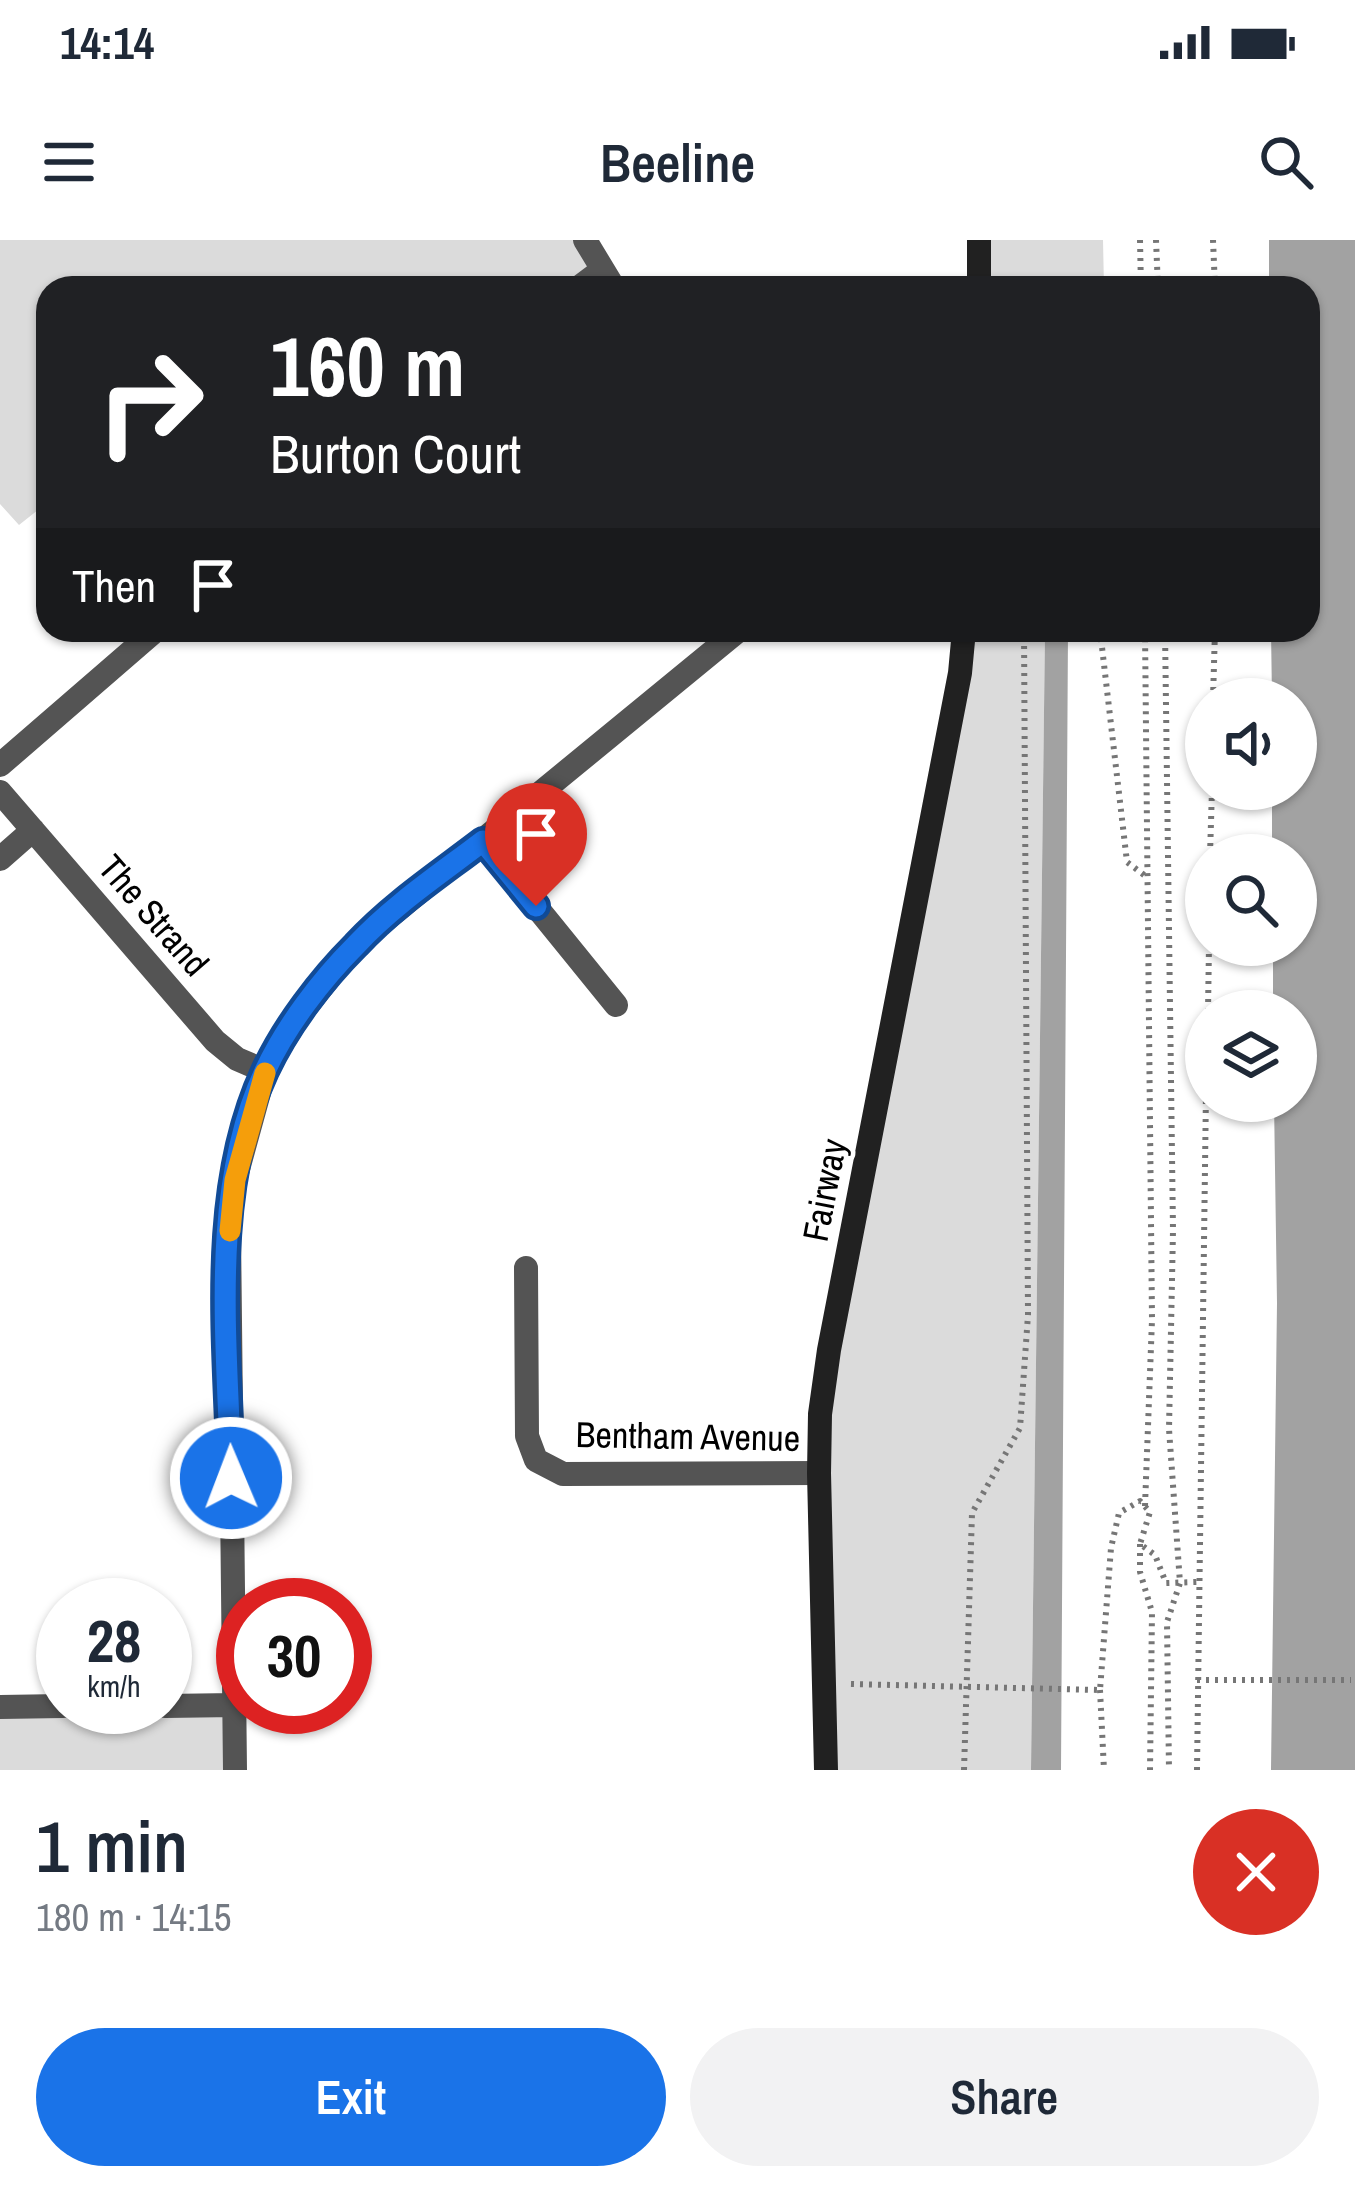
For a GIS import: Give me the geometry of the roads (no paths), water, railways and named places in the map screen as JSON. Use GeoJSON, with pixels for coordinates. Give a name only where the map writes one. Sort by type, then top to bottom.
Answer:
{"type":"FeatureCollection","features":[{"type":"Feature","properties":{"kind":"street"},"geometry":{"type":"LineString","coordinates":[[586,240],[606,276]]}},
{"type":"Feature","properties":{"kind":"street"},"geometry":{"type":"LineString","coordinates":[[979,240],[979,276]]}},
{"type":"Feature","properties":{"kind":"street"},"geometry":{"type":"LineString","coordinates":[[0,765],[142,642]]}},
{"type":"Feature","properties":{"kind":"street"},"geometry":{"type":"LineString","coordinates":[[233,1578],[230,1232],[235,1180],[266,1071],[300,1015],[355,945],[724,642]]}},
{"type":"Feature","properties":{"kind":"street","name":"Fairway"},"geometry":{"type":"LineString","coordinates":[[826,1770],[820,1414],[962,642]]}},
{"type":"Feature","properties":{"kind":"street","name":"The Strand"},"geometry":{"type":"LineString","coordinates":[[0,792],[215,1041],[237,1059],[266,1071]]}},
{"type":"Feature","properties":{"kind":"street"},"geometry":{"type":"LineString","coordinates":[[0,859],[32,830]]}},
{"type":"Feature","properties":{"kind":"street"},"geometry":{"type":"LineString","coordinates":[[483,841],[616,1005]]}},
{"type":"Feature","properties":{"kind":"street","name":"Bentham Avenue"},"geometry":{"type":"LineString","coordinates":[[526,1268],[527,1436],[536,1460],[562,1474],[819,1473]]}},
{"type":"Feature","properties":{"kind":"street"},"geometry":{"type":"LineString","coordinates":[[0,1707],[36,1706]]}},
{"type":"Feature","properties":{"kind":"street"},"geometry":{"type":"LineString","coordinates":[[234,1734],[235,1770]]}}]}
